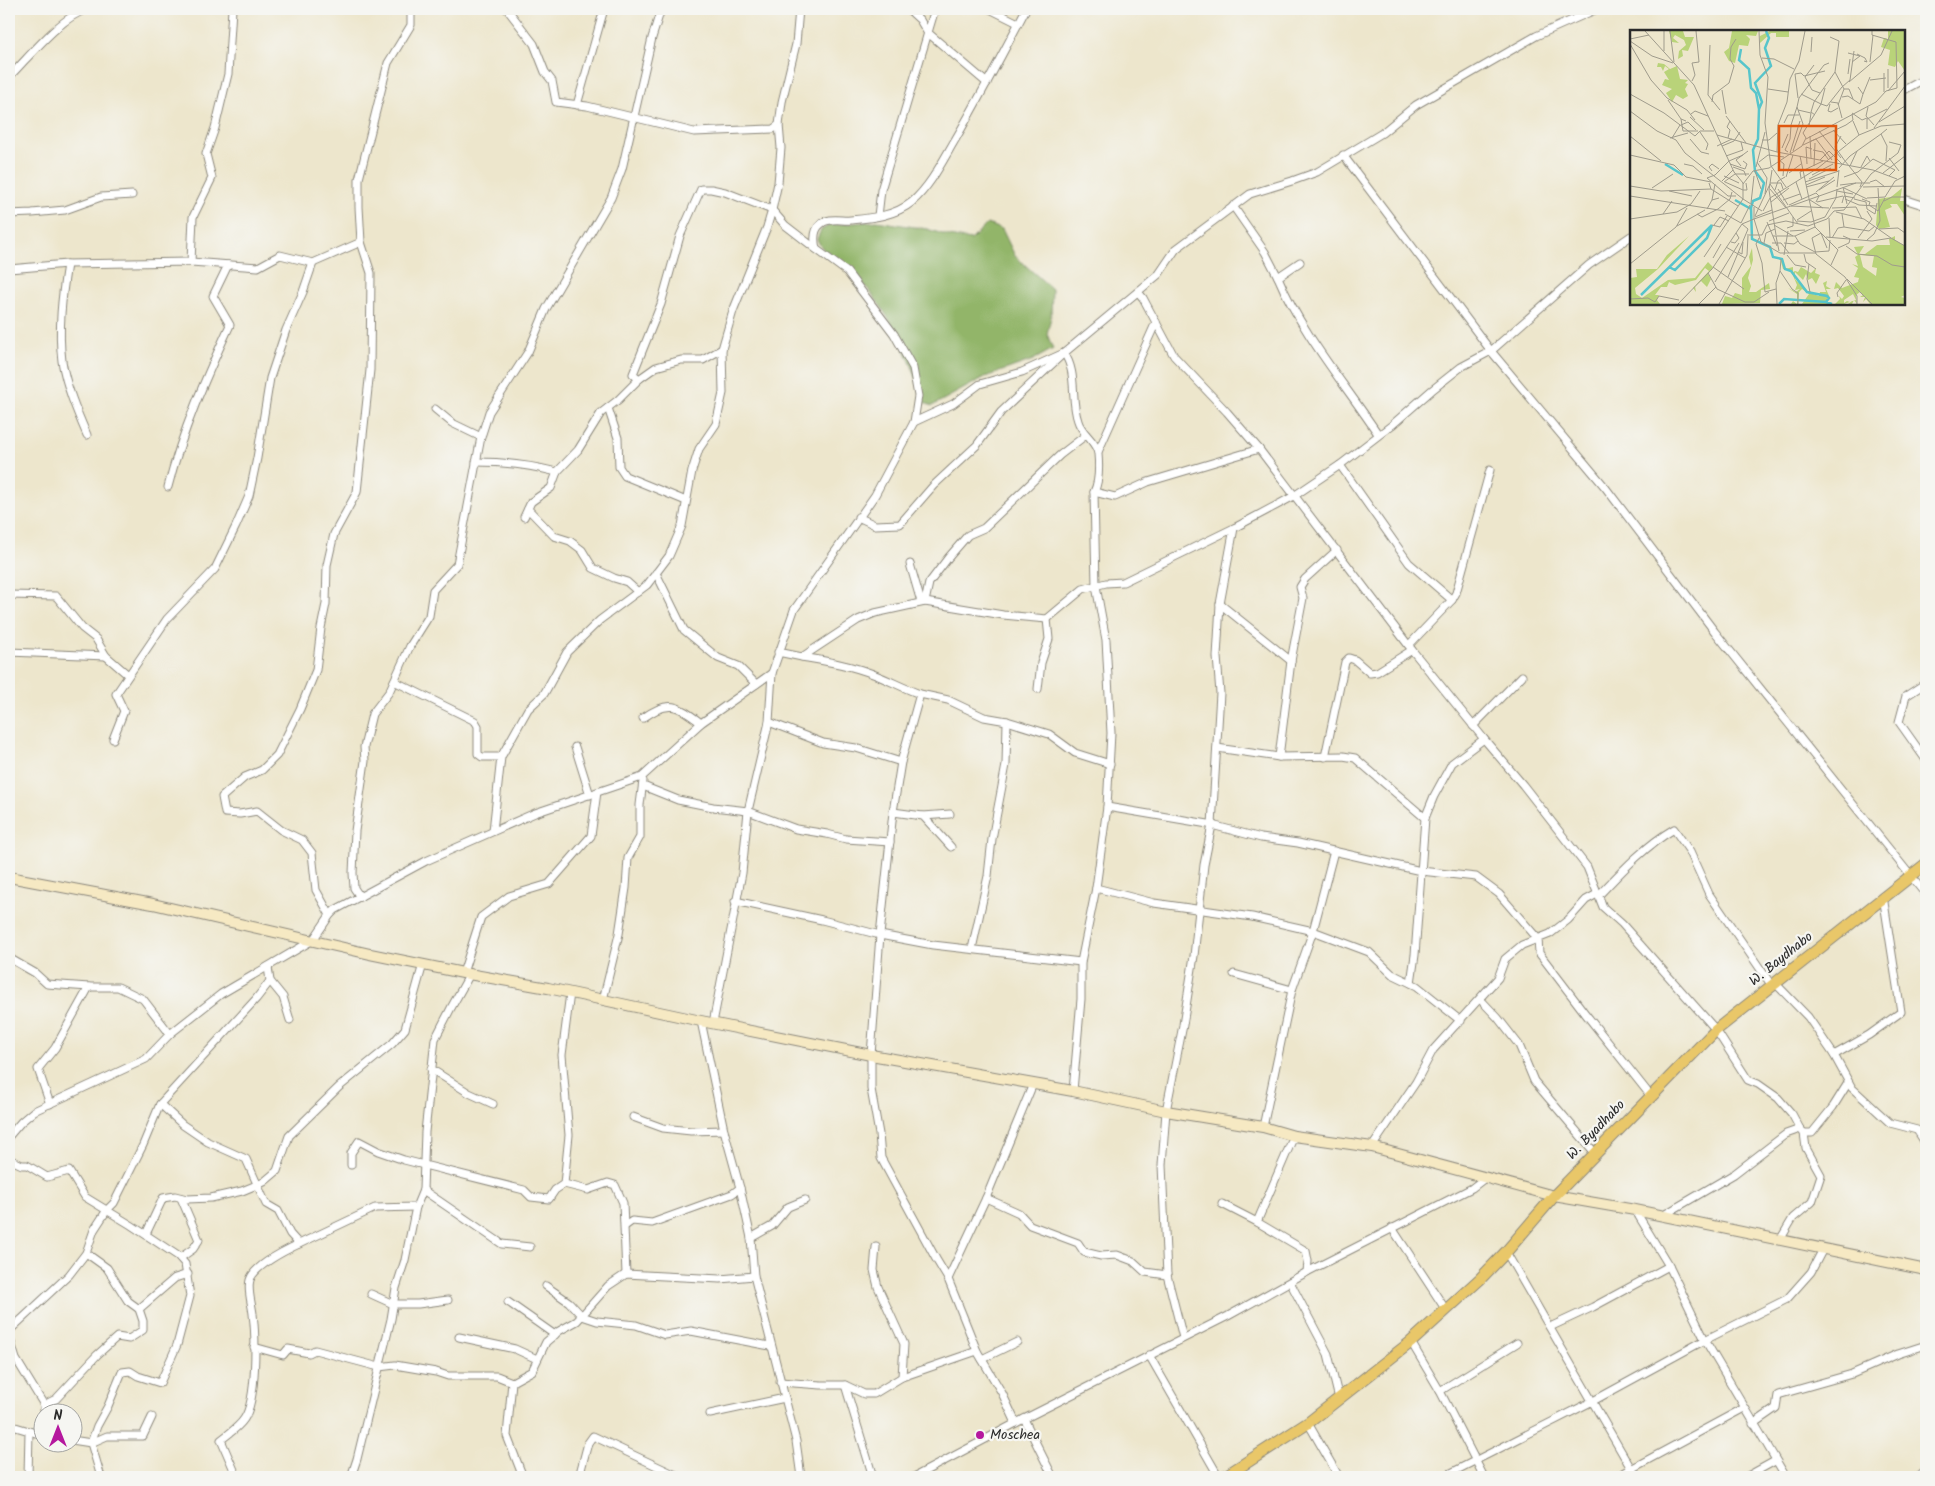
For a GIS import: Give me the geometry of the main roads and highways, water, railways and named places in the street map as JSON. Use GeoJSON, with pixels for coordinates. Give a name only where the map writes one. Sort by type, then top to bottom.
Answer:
{"type":"FeatureCollection","features":[{"type":"Feature","properties":{"kind":"main road","name":"W. Baydhabo"},"geometry":{"type":"LineString","coordinates":[[1660,1085],[1716,1030],[1926,864]]}},
{"type":"Feature","properties":{"kind":"main road","name":"W. Byadhabo"},"geometry":{"type":"LineString","coordinates":[[1224,1477],[1308,1423],[1411,1342],[1480,1279],[1554,1196],[1660,1085]]}},
{"type":"Feature","properties":{"kind":"place","name":"Moschea"},"geometry":{"type":"Point","coordinates":[980,1435]}}]}
